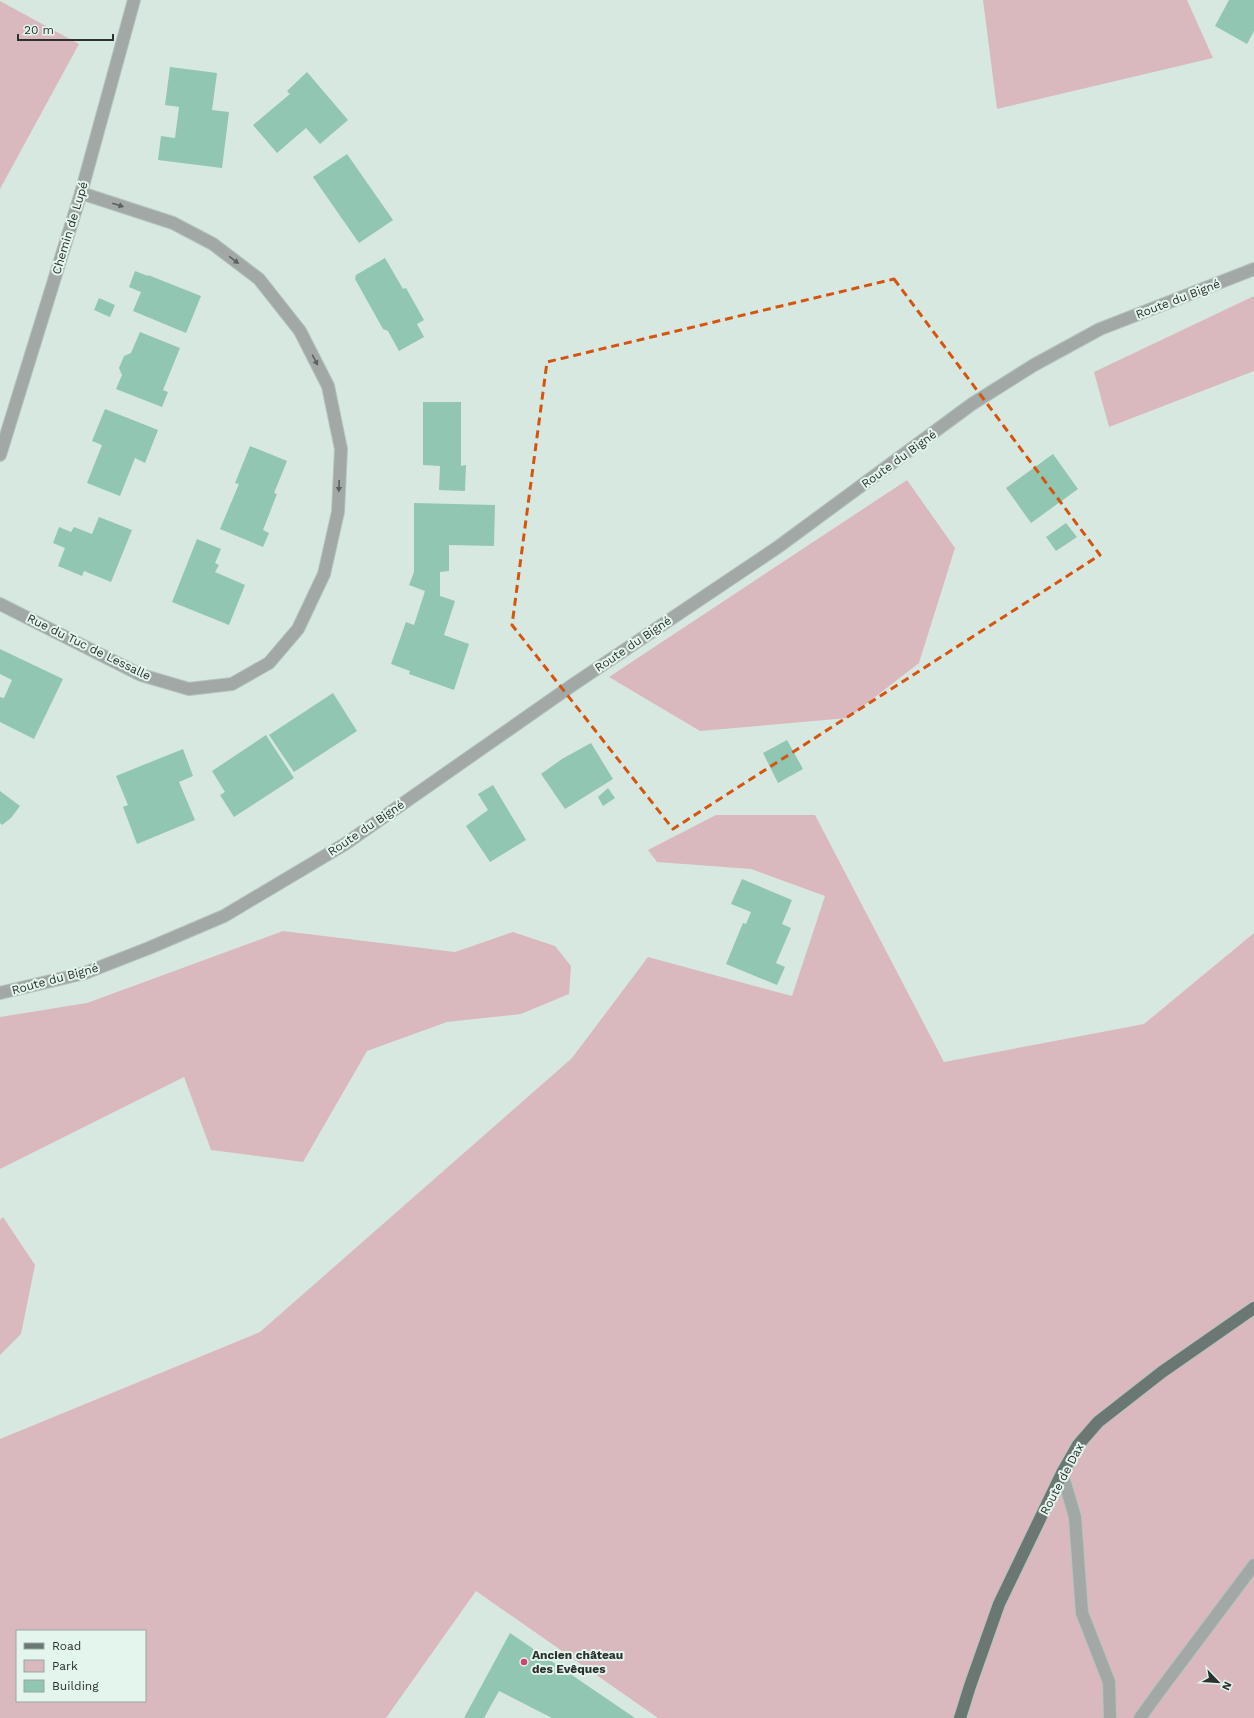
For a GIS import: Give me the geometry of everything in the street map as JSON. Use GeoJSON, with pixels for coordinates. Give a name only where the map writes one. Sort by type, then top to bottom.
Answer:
{"type":"FeatureCollection","features":[{"type":"Feature","properties":{"kind":"main road","name":"Route de Dax"},"geometry":{"type":"LineString","coordinates":[[960,1718],[999,1604],[1062,1473],[1078,1445],[1098,1422],[1162,1372],[1254,1308]]}},
{"type":"Feature","properties":{"kind":"street","name":"Chemin de Lupé"},"geometry":{"type":"LineString","coordinates":[[0,455],[81,193],[134,0]]}},
{"type":"Feature","properties":{"kind":"street","name":"Rue du Tuc de Lessalle"},"geometry":{"type":"LineString","coordinates":[[0,604],[141,675],[189,689],[232,684],[270,663],[298,629],[324,574],[338,512],[341,449],[328,386],[300,331],[271,293],[259,279],[206,240],[174,223],[81,193]]}},
{"type":"Feature","properties":{"kind":"street","name":"Route du Bigné"},"geometry":{"type":"LineString","coordinates":[[0,993],[85,973],[224,916],[345,844],[574,684],[778,547],[972,404],[1034,365],[1100,329],[1254,269]]}},
{"type":"Feature","properties":{"kind":"street"},"geometry":{"type":"LineString","coordinates":[[1062,1473],[1075,1517],[1082,1613],[1109,1682],[1110,1718]]}},
{"type":"Feature","properties":{"kind":"street"},"geometry":{"type":"LineString","coordinates":[[1140,1718],[1160,1688],[1254,1565]]}},
{"type":"Feature","properties":{"kind":"highlighted area"},"geometry":{"type":"Polygon","coordinates":[[[894,279],[1100,555],[673,829],[512,625],[547,362],[894,279]]]}},
{"type":"Feature","properties":{"kind":"green space"},"geometry":{"type":"Polygon","coordinates":[[[983,0],[1187,0],[1213,58],[997,109],[983,0]]]}},
{"type":"Feature","properties":{"kind":"green space"},"geometry":{"type":"Polygon","coordinates":[[[0,1],[79,44],[0,189],[0,1]]]}},
{"type":"Feature","properties":{"kind":"green space"},"geometry":{"type":"Polygon","coordinates":[[[1254,296],[1254,371],[1109,427],[1094,372],[1254,296]]]}},
{"type":"Feature","properties":{"kind":"green space"},"geometry":{"type":"Polygon","coordinates":[[[907,480],[955,548],[919,663],[848,718],[700,731],[609,677],[907,480]]]}},
{"type":"Feature","properties":{"kind":"green space"},"geometry":{"type":"Polygon","coordinates":[[[716,815],[815,815],[944,1062],[1144,1024],[1254,933],[1254,1718],[658,1718],[476,1591],[386,1718],[0,1718],[0,1439],[260,1332],[572,1058],[648,957],[792,996],[825,896],[751,869],[657,862],[648,850],[716,815]]]}},
{"type":"Feature","properties":{"kind":"green space"},"geometry":{"type":"Polygon","coordinates":[[[283,931],[455,952],[513,932],[555,946],[571,966],[569,994],[521,1014],[447,1022],[367,1051],[303,1162],[211,1150],[184,1077],[0,1169],[0,1017],[87,1003],[283,931]]]}},
{"type":"Feature","properties":{"kind":"green space"},"geometry":{"type":"Polygon","coordinates":[[[3,1217],[35,1265],[21,1334],[0,1355],[0,1220],[3,1217]]]}},
{"type":"Feature","properties":{"kind":"building"},"geometry":{"type":"Polygon","coordinates":[[[1229,0],[1254,0],[1254,31],[1247,44],[1215,26],[1229,0]]]}},
{"type":"Feature","properties":{"kind":"building"},"geometry":{"type":"Polygon","coordinates":[[[170,67],[217,73],[212,110],[229,112],[222,168],[158,160],[161,136],[175,138],[179,107],[165,105],[170,67]]]}},
{"type":"Feature","properties":{"kind":"building"},"geometry":{"type":"Polygon","coordinates":[[[307,72],[348,120],[320,144],[306,128],[277,153],[253,125],[290,94],[287,91],[307,72]]]}},
{"type":"Feature","properties":{"kind":"building"},"geometry":{"type":"Polygon","coordinates":[[[347,154],[393,220],[359,243],[313,177],[347,154]]]}},
{"type":"Feature","properties":{"kind":"building"},"geometry":{"type":"Polygon","coordinates":[[[385,258],[403,289],[406,288],[424,320],[417,324],[424,337],[399,351],[388,331],[383,329],[355,279],[356,275],[385,258]]]}},
{"type":"Feature","properties":{"kind":"building"},"geometry":{"type":"Polygon","coordinates":[[[135,271],[201,296],[186,333],[133,311],[141,292],[129,287],[135,271]]]}},
{"type":"Feature","properties":{"kind":"building"},"geometry":{"type":"Polygon","coordinates":[[[99,298],[115,305],[110,317],[94,310],[99,298]]]}},
{"type":"Feature","properties":{"kind":"building"},"geometry":{"type":"Polygon","coordinates":[[[140,332],[180,348],[163,390],[168,392],[162,407],[116,389],[122,375],[119,368],[124,356],[131,353],[140,332]]]}},
{"type":"Feature","properties":{"kind":"building"},"geometry":{"type":"Polygon","coordinates":[[[423,402],[461,402],[461,466],[466,465],[465,491],[439,490],[440,466],[423,465],[423,402]]]}},
{"type":"Feature","properties":{"kind":"building"},"geometry":{"type":"Polygon","coordinates":[[[105,409],[158,430],[145,463],[135,458],[120,496],[87,483],[102,445],[92,441],[105,409]]]}},
{"type":"Feature","properties":{"kind":"building"},"geometry":{"type":"Polygon","coordinates":[[[250,446],[287,461],[274,493],[277,494],[263,530],[269,533],[263,547],[220,529],[239,484],[235,483],[250,446]]]}},
{"type":"Feature","properties":{"kind":"building"},"geometry":{"type":"Polygon","coordinates":[[[1053,454],[1078,489],[1031,523],[1006,488],[1053,454]]]}},
{"type":"Feature","properties":{"kind":"building"},"geometry":{"type":"Polygon","coordinates":[[[414,503],[495,505],[494,546],[449,545],[449,571],[440,572],[440,596],[455,601],[444,635],[469,644],[454,690],[409,674],[410,671],[391,664],[406,622],[414,625],[425,591],[409,585],[414,572],[414,503]]]}},
{"type":"Feature","properties":{"kind":"building"},"geometry":{"type":"Polygon","coordinates":[[[99,517],[132,530],[111,582],[84,571],[82,576],[58,566],[65,548],[53,543],[59,527],[71,532],[74,527],[92,534],[99,517]]]}},
{"type":"Feature","properties":{"kind":"building"},"geometry":{"type":"Polygon","coordinates":[[[1066,523],[1077,537],[1056,551],[1046,537],[1066,523]]]}},
{"type":"Feature","properties":{"kind":"building"},"geometry":{"type":"Polygon","coordinates":[[[197,539],[221,549],[215,563],[219,565],[215,572],[245,585],[229,625],[172,602],[197,539]]]}},
{"type":"Feature","properties":{"kind":"building"},"geometry":{"type":"Polygon","coordinates":[[[0,649],[63,679],[34,739],[0,722],[0,697],[4,698],[12,680],[0,674],[0,649]]]}},
{"type":"Feature","properties":{"kind":"building"},"geometry":{"type":"Polygon","coordinates":[[[333,693],[357,731],[294,772],[269,735],[333,693]]]}},
{"type":"Feature","properties":{"kind":"building"},"geometry":{"type":"Polygon","coordinates":[[[266,735],[294,778],[234,817],[220,795],[225,792],[212,771],[266,735]]]}},
{"type":"Feature","properties":{"kind":"building"},"geometry":{"type":"Polygon","coordinates":[[[787,740],[803,769],[778,783],[763,753],[787,740]]]}},
{"type":"Feature","properties":{"kind":"building"},"geometry":{"type":"Polygon","coordinates":[[[591,743],[613,779],[565,809],[541,774],[562,759],[591,743]]]}},
{"type":"Feature","properties":{"kind":"building"},"geometry":{"type":"Polygon","coordinates":[[[183,749],[193,776],[179,782],[195,820],[137,844],[123,807],[128,805],[116,776],[183,749]]]}},
{"type":"Feature","properties":{"kind":"building"},"geometry":{"type":"Polygon","coordinates":[[[493,785],[526,840],[490,862],[466,826],[488,810],[478,794],[493,785]]]}},
{"type":"Feature","properties":{"kind":"building"},"geometry":{"type":"Polygon","coordinates":[[[608,788],[615,798],[603,806],[598,797],[608,788]]]}},
{"type":"Feature","properties":{"kind":"building"},"geometry":{"type":"Polygon","coordinates":[[[0,791],[20,806],[11,818],[2,825],[0,823],[0,791]]]}},
{"type":"Feature","properties":{"kind":"building"},"geometry":{"type":"Polygon","coordinates":[[[742,879],[792,900],[782,924],[791,928],[776,963],[785,967],[777,985],[726,964],[743,923],[746,924],[751,912],[731,904],[742,879]]]}},
{"type":"Feature","properties":{"kind":"building","name":"Ancien château des Evêques"},"geometry":{"type":"Polygon","coordinates":[[[510,1633],[635,1718],[552,1718],[499,1691],[484,1718],[464,1718],[510,1633]]]}},
{"type":"Feature","properties":{"kind":"place","name":"Ancien château des Evêques"},"geometry":{"type":"Point","coordinates":[524,1662]}}]}
